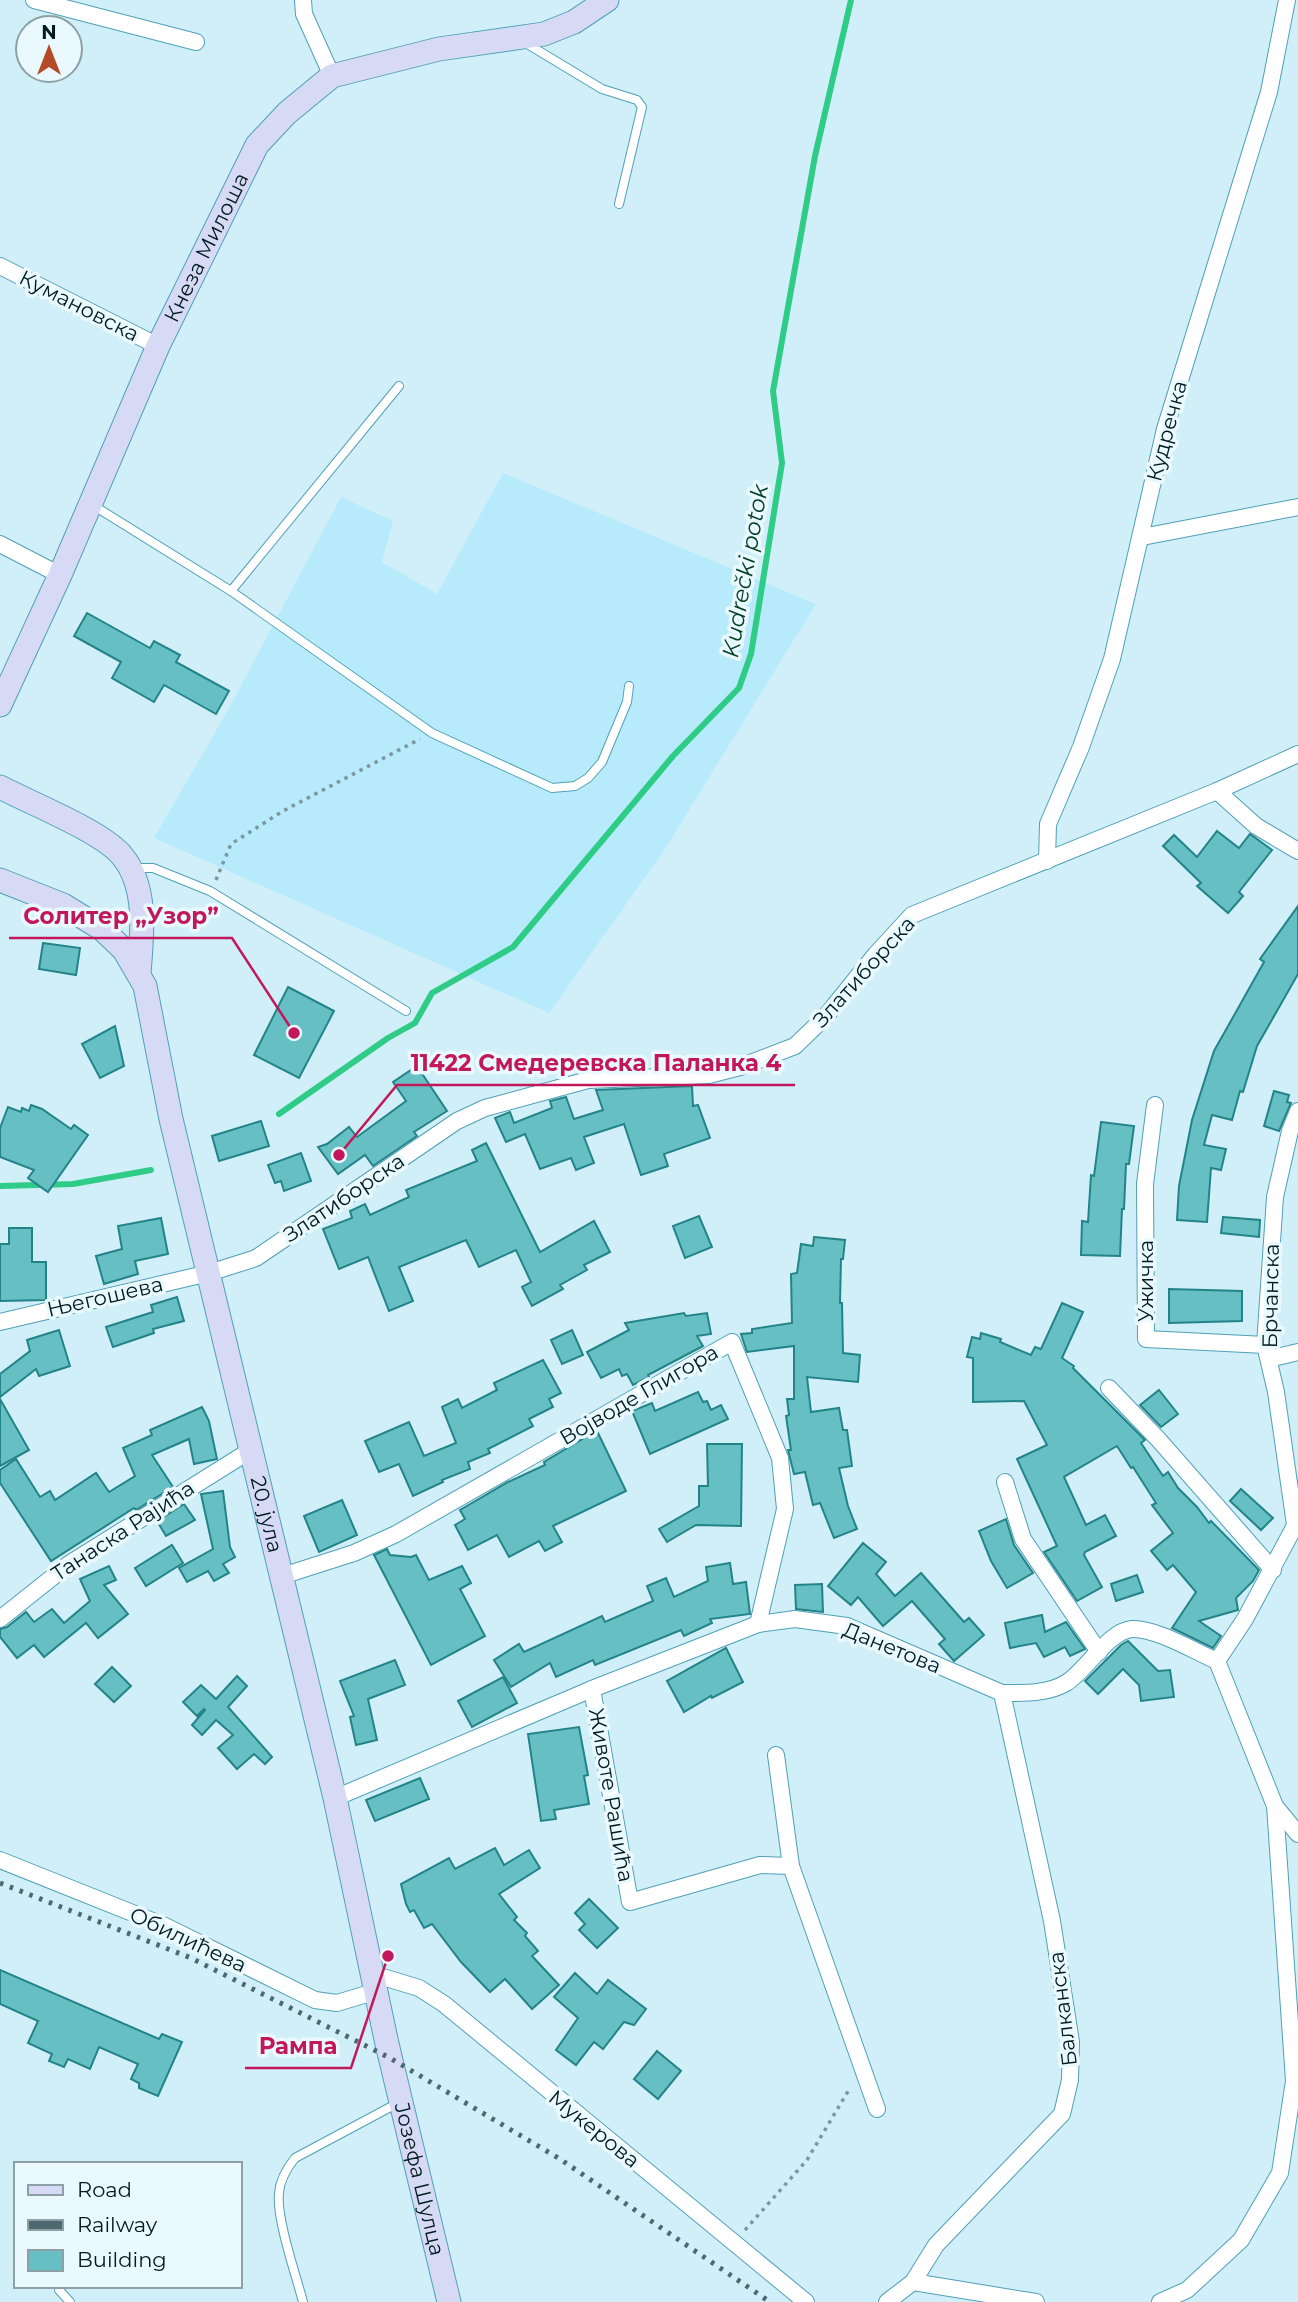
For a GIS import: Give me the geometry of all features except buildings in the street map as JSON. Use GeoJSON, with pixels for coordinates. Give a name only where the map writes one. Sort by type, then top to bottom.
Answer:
{"type":"FeatureCollection","features":[{"type":"Feature","properties":{"kind":"main road","name":"Кнеза Милоша"},"geometry":{"type":"LineString","coordinates":[[0,705],[60,575],[158,346],[257,145],[287,113],[332,76],[439,50],[544,34],[574,22],[607,0]]}},
{"type":"Feature","properties":{"kind":"main road"},"geometry":{"type":"LineString","coordinates":[[0,787],[98,836],[115,848],[131,868],[138,889],[142,916],[139,973]]}},
{"type":"Feature","properties":{"kind":"main road"},"geometry":{"type":"LineString","coordinates":[[0,880],[86,917],[112,937],[139,973]]}},
{"type":"Feature","properties":{"kind":"main road","name":"20. јула"},"geometry":{"type":"LineString","coordinates":[[139,973],[149,1004],[171,1119],[335,1798],[390,2058]]}},
{"type":"Feature","properties":{"kind":"main road","name":"Јозефа Шулца"},"geometry":{"type":"LineString","coordinates":[[390,2058],[449,2302]]}},
{"type":"Feature","properties":{"kind":"street"},"geometry":{"type":"LineString","coordinates":[[34,0],[196,43]]}},
{"type":"Feature","properties":{"kind":"street"},"geometry":{"type":"LineString","coordinates":[[303,0],[304,14],[332,76]]}},
{"type":"Feature","properties":{"kind":"street","name":"Кудречка"},"geometry":{"type":"LineString","coordinates":[[1046,861],[1048,824],[1081,747],[1112,659],[1165,429],[1269,92],[1287,0]]}},
{"type":"Feature","properties":{"kind":"street","name":"Кумановска"},"geometry":{"type":"LineString","coordinates":[[0,266],[158,346]]}},
{"type":"Feature","properties":{"kind":"street"},"geometry":{"type":"LineString","coordinates":[[1142,537],[1298,507]]}},
{"type":"Feature","properties":{"kind":"street"},"geometry":{"type":"LineString","coordinates":[[0,544],[60,575]]}},
{"type":"Feature","properties":{"kind":"street","name":"Златиборска"},"geometry":{"type":"LineString","coordinates":[[209,1273],[256,1258],[457,1121],[485,1108],[588,1080],[709,1075],[740,1067],[796,1046],[827,1016],[876,954],[912,915],[1217,791],[1298,754]]}},
{"type":"Feature","properties":{"kind":"street"},"geometry":{"type":"LineString","coordinates":[[1217,791],[1256,826],[1298,851]]}},
{"type":"Feature","properties":{"kind":"street","name":"Ужичка"},"geometry":{"type":"LineString","coordinates":[[1155,1105],[1145,1184],[1146,1339],[1267,1352]]}},
{"type":"Feature","properties":{"kind":"street","name":"Брчанска"},"geometry":{"type":"LineString","coordinates":[[1296,1523],[1276,1392],[1267,1352],[1275,1197],[1290,1131],[1298,1111]]}},
{"type":"Feature","properties":{"kind":"street","name":"Његошева"},"geometry":{"type":"LineString","coordinates":[[0,1322],[209,1273]]}},
{"type":"Feature","properties":{"kind":"street","name":"Војводе Глигора"},"geometry":{"type":"LineString","coordinates":[[282,1576],[354,1553],[403,1530],[732,1342],[780,1458],[785,1509],[758,1624]]}},
{"type":"Feature","properties":{"kind":"street"},"geometry":{"type":"LineString","coordinates":[[1267,1352],[1298,1352]]}},
{"type":"Feature","properties":{"kind":"street"},"geometry":{"type":"LineString","coordinates":[[1109,1388],[1158,1439],[1273,1570]]}},
{"type":"Feature","properties":{"kind":"street","name":"Танаска Рајића"},"geometry":{"type":"LineString","coordinates":[[0,1619],[69,1564],[251,1450]]}},
{"type":"Feature","properties":{"kind":"street"},"geometry":{"type":"LineString","coordinates":[[1005,1482],[1023,1539],[1099,1652]]}},
{"type":"Feature","properties":{"kind":"street"},"geometry":{"type":"LineString","coordinates":[[1296,1523],[1273,1570],[1217,1661],[1275,1806],[1298,1834]]}},
{"type":"Feature","properties":{"kind":"street","name":"Данетова"},"geometry":{"type":"LineString","coordinates":[[335,1798],[592,1689],[758,1624],[796,1619],[847,1626],[1002,1693],[1026,1693],[1065,1683],[1114,1636],[1129,1629],[1147,1631],[1217,1661]]}},
{"type":"Feature","properties":{"kind":"street","name":"Животе Рашића"},"geometry":{"type":"LineString","coordinates":[[592,1689],[630,1902],[760,1865],[791,1866]]}},
{"type":"Feature","properties":{"kind":"street","name":"Балканска"},"geometry":{"type":"LineString","coordinates":[[887,2302],[913,2282],[936,2245],[1062,2114],[1070,2080],[1071,2042],[1052,1921],[1002,1693]]}},
{"type":"Feature","properties":{"kind":"street"},"geometry":{"type":"LineString","coordinates":[[776,1755],[791,1866],[877,2109]]}},
{"type":"Feature","properties":{"kind":"street"},"geometry":{"type":"LineString","coordinates":[[1160,2302],[1188,2290],[1241,2240],[1280,2173],[1294,2081],[1275,1806]]}},
{"type":"Feature","properties":{"kind":"street","name":"Обилићева"},"geometry":{"type":"LineString","coordinates":[[0,1860],[165,1926],[315,2000],[337,2003],[375,1983]]}},
{"type":"Feature","properties":{"kind":"street","name":"Мукерова"},"geometry":{"type":"LineString","coordinates":[[375,1983],[412,1985],[437,1999],[806,2302]]}},
{"type":"Feature","properties":{"kind":"street"},"geometry":{"type":"LineString","coordinates":[[913,2282],[1036,2302]]}},
{"type":"Feature","properties":{"kind":"lane"},"geometry":{"type":"LineString","coordinates":[[519,38],[602,89],[637,100],[642,107],[619,204]]}},
{"type":"Feature","properties":{"kind":"lane"},"geometry":{"type":"LineString","coordinates":[[231,590],[399,386]]}},
{"type":"Feature","properties":{"kind":"lane"},"geometry":{"type":"LineString","coordinates":[[90,504],[231,590],[432,733],[552,788],[575,786],[588,778],[602,762],[627,702],[629,686]]}},
{"type":"Feature","properties":{"kind":"lane"},"geometry":{"type":"LineString","coordinates":[[131,868],[153,868],[211,891],[406,1011]]}},
{"type":"Feature","properties":{"kind":"lane"},"geometry":{"type":"LineString","coordinates":[[303,2302],[279,2209],[279,2190],[285,2172],[295,2158],[401,2102]]}},
{"type":"Feature","properties":{"kind":"lane"},"geometry":{"type":"LineString","coordinates":[[59,2290],[71,2302]]}},
{"type":"Feature","properties":{"kind":"path"},"geometry":{"type":"LineString","coordinates":[[211,891],[231,844],[294,805],[432,733]]}},
{"type":"Feature","properties":{"kind":"path"},"geometry":{"type":"LineString","coordinates":[[734,2243],[807,2160],[862,2068]]}},
{"type":"Feature","properties":{"kind":"shaded area"},"geometry":{"type":"Polygon","coordinates":[[[503,473],[816,604],[665,849],[549,1013],[154,838],[227,712],[341,497],[393,521],[382,562],[437,594],[503,473]]]}},
{"type":"Feature","properties":{"kind":"waterway","name":"Kudrečki potok"},"geometry":{"type":"LineString","coordinates":[[279,1114],[388,1038],[415,1023],[432,993],[513,947],[673,756],[739,688],[751,654],[782,463],[773,391],[815,156],[851,0]]}},
{"type":"Feature","properties":{"kind":"waterway","name":"Kudrečki potok"},"geometry":{"type":"LineString","coordinates":[[0,1186],[73,1184],[151,1170]]}},
{"type":"Feature","properties":{"kind":"railway"},"geometry":{"type":"LineString","coordinates":[[0,1883],[191,1958],[390,2058],[560,2159],[770,2302]]}},
{"type":"Feature","properties":{"kind":"place","name":"Солитер „Узор”"},"geometry":{"type":"Point","coordinates":[294,1033]}},
{"type":"Feature","properties":{"kind":"place","name":"11422 Смедеревска Паланка 4"},"geometry":{"type":"Point","coordinates":[339,1155]}},
{"type":"Feature","properties":{"kind":"place","name":"Рампа"},"geometry":{"type":"Point","coordinates":[388,1956]}}]}
